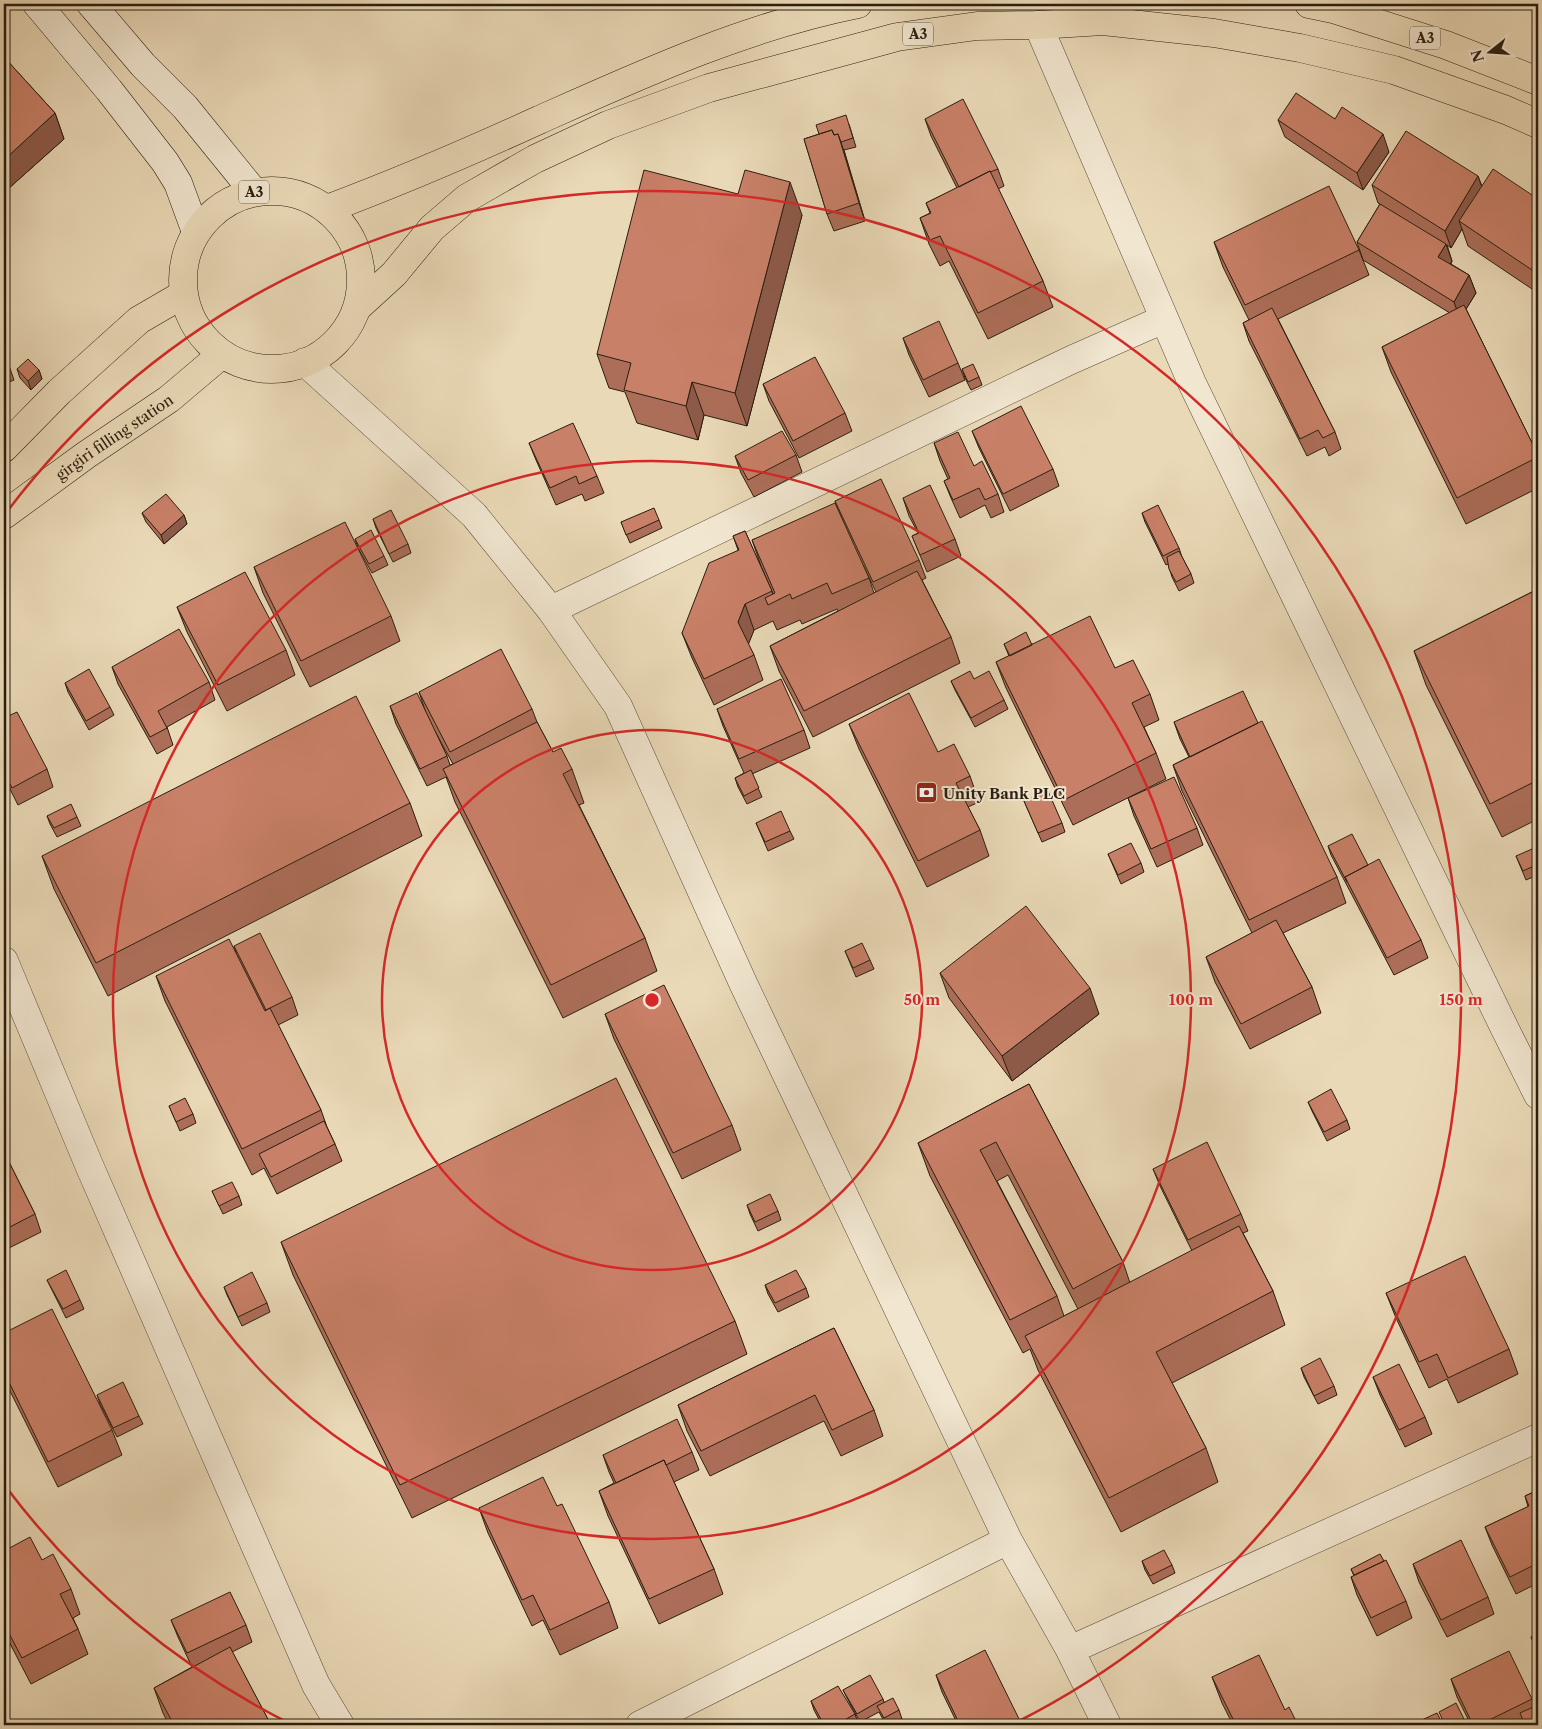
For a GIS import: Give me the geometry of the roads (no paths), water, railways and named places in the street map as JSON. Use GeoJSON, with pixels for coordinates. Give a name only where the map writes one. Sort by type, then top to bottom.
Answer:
{"type":"FeatureCollection","features":[{"type":"Feature","properties":{"kind":"highway"},"geometry":{"type":"LineString","coordinates":[[327,209],[425,172],[602,91],[667,64],[751,34],[831,9],[858,4]]}},
{"type":"Feature","properties":{"kind":"highway","name":"A3"},"geometry":{"type":"LineString","coordinates":[[1309,4],[1333,9],[1446,45],[1538,81]]}},
{"type":"Feature","properties":{"kind":"highway","name":"A3"},"geometry":{"type":"LineString","coordinates":[[359,306],[362,280],[358,253],[346,229],[327,209],[302,195],[278,191],[254,192],[222,207],[196,232],[182,264],[182,295],[195,329],[221,355],[254,368],[290,366],[304,362],[328,349],[346,330],[359,306],[394,274],[432,228],[466,198],[535,159],[608,125],[709,88],[897,37],[977,26],[1103,21],[1214,33],[1300,48],[1394,70],[1506,110],[1538,124]]}},
{"type":"Feature","properties":{"kind":"highway"},"geometry":{"type":"LineString","coordinates":[[4,448],[72,379],[139,320],[182,295]]}},
{"type":"Feature","properties":{"kind":"highway","name":"girgiri filling station"},"geometry":{"type":"LineString","coordinates":[[4,515],[86,455],[169,399],[221,355]]}},
{"type":"Feature","properties":{"kind":"street"},"geometry":{"type":"LineString","coordinates":[[37,4],[109,90],[165,162],[178,183],[196,232]]}},
{"type":"Feature","properties":{"kind":"street"},"geometry":{"type":"LineString","coordinates":[[91,4],[143,65],[185,107],[254,192]]}},
{"type":"Feature","properties":{"kind":"street"},"geometry":{"type":"LineString","coordinates":[[1038,25],[1192,383],[1538,1095]]}},
{"type":"Feature","properties":{"kind":"street"},"geometry":{"type":"LineString","coordinates":[[551,610],[1062,364],[1164,319]]}},
{"type":"Feature","properties":{"kind":"street"},"geometry":{"type":"LineString","coordinates":[[304,362],[474,515],[551,610],[618,706],[743,983],[1008,1540],[1070,1650],[1107,1725]]}},
{"type":"Feature","properties":{"kind":"street"},"geometry":{"type":"LineString","coordinates":[[4,961],[89,1165],[316,1685],[340,1725]]}},
{"type":"Feature","properties":{"kind":"street"},"geometry":{"type":"LineString","coordinates":[[1070,1650],[1538,1438]]}},
{"type":"Feature","properties":{"kind":"street"},"geometry":{"type":"LineString","coordinates":[[640,1725],[1008,1540]]}},
{"type":"Feature","properties":{"kind":"place","name":"Unity Bank PLC"},"geometry":{"type":"Point","coordinates":[927,793]}}]}
